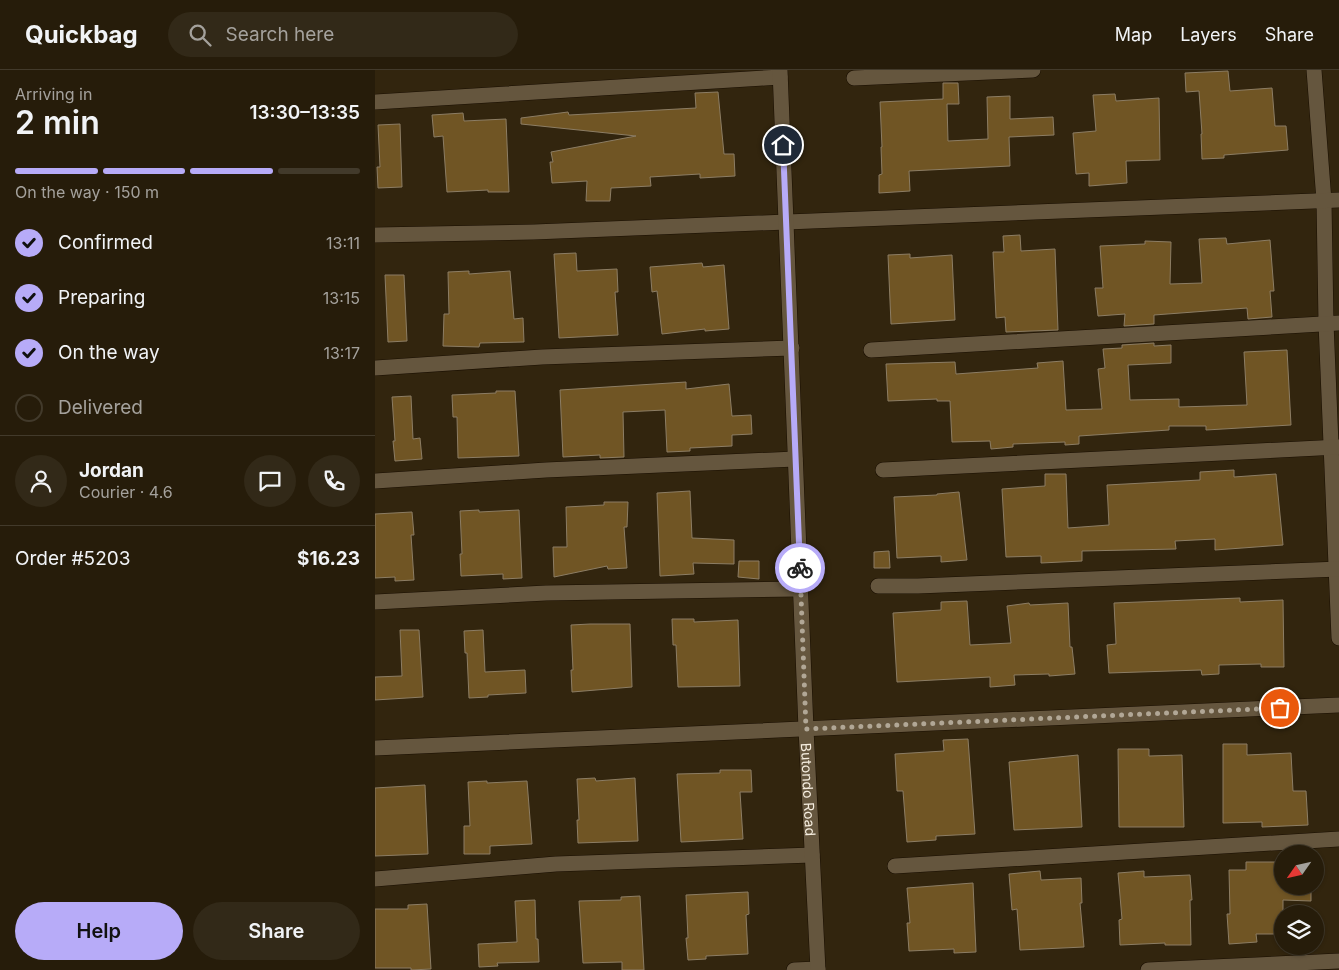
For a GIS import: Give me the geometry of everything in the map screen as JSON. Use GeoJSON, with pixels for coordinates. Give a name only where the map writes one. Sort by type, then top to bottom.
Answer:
{"type":"FeatureCollection","features":[{"type":"Feature","properties":{"kind":"street"},"geometry":{"type":"LineString","coordinates":[[854,78],[1033,70]]}},
{"type":"Feature","properties":{"kind":"street"},"geometry":{"type":"LineString","coordinates":[[1314,70],[1331,201],[1339,638]]}},
{"type":"Feature","properties":{"kind":"street"},"geometry":{"type":"LineString","coordinates":[[375,102],[780,74]]}},
{"type":"Feature","properties":{"kind":"street","name":"Butondo Road"},"geometry":{"type":"LineString","coordinates":[[780,74],[811,855],[818,969]]}},
{"type":"Feature","properties":{"kind":"street"},"geometry":{"type":"LineString","coordinates":[[375,235],[534,232],[1331,201]]}},
{"type":"Feature","properties":{"kind":"street"},"geometry":{"type":"LineString","coordinates":[[871,350],[1332,323]]}},
{"type":"Feature","properties":{"kind":"street"},"geometry":{"type":"LineString","coordinates":[[375,368],[542,357],[791,348]]}},
{"type":"Feature","properties":{"kind":"street"},"geometry":{"type":"LineString","coordinates":[[883,470],[1335,447]]}},
{"type":"Feature","properties":{"kind":"street"},"geometry":{"type":"LineString","coordinates":[[375,481],[546,470],[795,459]]}},
{"type":"Feature","properties":{"kind":"street"},"geometry":{"type":"LineString","coordinates":[[878,586],[1337,569]]}},
{"type":"Feature","properties":{"kind":"street"},"geometry":{"type":"LineString","coordinates":[[375,602],[546,593],[800,589]]}},
{"type":"Feature","properties":{"kind":"street"},"geometry":{"type":"LineString","coordinates":[[375,748],[1339,705]]}},
{"type":"Feature","properties":{"kind":"street"},"geometry":{"type":"LineString","coordinates":[[895,866],[1339,839]]}},
{"type":"Feature","properties":{"kind":"street"},"geometry":{"type":"LineString","coordinates":[[375,880],[556,864],[811,855]]}},
{"type":"Feature","properties":{"kind":"street"},"geometry":{"type":"LineString","coordinates":[[1148,970],[1339,961]]}},
{"type":"Feature","properties":{"kind":"street"},"geometry":{"type":"LineString","coordinates":[[794,970],[818,969]]}},
{"type":"Feature","properties":{"kind":"building"},"geometry":{"type":"Polygon","coordinates":[[[1228,71],[1230,91],[1272,88],[1275,126],[1286,126],[1288,150],[1224,155],[1224,158],[1202,159],[1199,91],[1186,92],[1185,73],[1228,71]]]}},
{"type":"Feature","properties":{"kind":"building"},"geometry":{"type":"Polygon","coordinates":[[[943,83],[958,83],[959,104],[947,104],[948,141],[988,139],[987,97],[1010,96],[1010,119],[1053,117],[1054,135],[1009,137],[1010,166],[909,171],[910,191],[879,193],[879,175],[882,174],[880,102],[943,99],[943,83]]]}},
{"type":"Feature","properties":{"kind":"building"},"geometry":{"type":"Polygon","coordinates":[[[718,92],[724,154],[734,154],[735,176],[700,178],[700,174],[650,177],[651,186],[611,188],[610,201],[586,201],[587,181],[552,183],[550,162],[553,162],[551,152],[636,136],[521,124],[521,118],[568,112],[569,115],[696,108],[695,93],[718,92]]]}},
{"type":"Feature","properties":{"kind":"building"},"geometry":{"type":"Polygon","coordinates":[[[1115,94],[1116,101],[1159,98],[1160,160],[1126,161],[1127,183],[1089,186],[1089,173],[1076,174],[1073,133],[1096,131],[1093,95],[1115,94]]]}},
{"type":"Feature","properties":{"kind":"building"},"geometry":{"type":"Polygon","coordinates":[[[463,113],[464,121],[506,119],[509,192],[488,192],[488,190],[447,192],[443,136],[434,137],[432,115],[463,113]]]}},
{"type":"Feature","properties":{"kind":"building"},"geometry":{"type":"Polygon","coordinates":[[[400,124],[402,187],[378,188],[377,167],[380,167],[378,125],[400,124]]]}},
{"type":"Feature","properties":{"kind":"building"},"geometry":{"type":"Polygon","coordinates":[[[1020,235],[1021,251],[1055,249],[1058,330],[1006,332],[1005,317],[996,318],[993,252],[1004,252],[1003,236],[1020,235]]]}},
{"type":"Feature","properties":{"kind":"building"},"geometry":{"type":"Polygon","coordinates":[[[1226,238],[1227,244],[1270,240],[1274,291],[1270,291],[1272,317],[1248,319],[1247,308],[1154,315],[1154,324],[1124,326],[1125,314],[1098,316],[1095,288],[1103,288],[1100,246],[1145,244],[1145,241],[1171,242],[1170,284],[1202,283],[1199,239],[1226,238]]]}},
{"type":"Feature","properties":{"kind":"building"},"geometry":{"type":"Polygon","coordinates":[[[576,253],[577,271],[617,269],[618,292],[615,292],[618,335],[559,338],[554,254],[576,253]]]}},
{"type":"Feature","properties":{"kind":"building"},"geometry":{"type":"Polygon","coordinates":[[[910,254],[910,258],[952,255],[955,320],[891,324],[888,255],[910,254]]]}},
{"type":"Feature","properties":{"kind":"building"},"geometry":{"type":"Polygon","coordinates":[[[702,263],[703,267],[724,265],[729,329],[705,331],[705,329],[662,334],[657,291],[652,292],[650,267],[702,263]]]}},
{"type":"Feature","properties":{"kind":"building"},"geometry":{"type":"Polygon","coordinates":[[[469,271],[469,274],[510,271],[514,319],[523,318],[524,342],[480,343],[479,347],[443,346],[444,314],[449,314],[448,272],[469,271]]]}},
{"type":"Feature","properties":{"kind":"building"},"geometry":{"type":"Polygon","coordinates":[[[385,275],[404,275],[407,341],[388,342],[385,275]]]}},
{"type":"Feature","properties":{"kind":"building"},"geometry":{"type":"Polygon","coordinates":[[[1154,343],[1154,346],[1171,345],[1171,363],[1128,365],[1130,400],[1179,399],[1179,407],[1247,405],[1244,352],[1287,350],[1291,425],[1206,430],[1206,426],[1169,426],[1169,430],[1079,436],[1079,444],[1065,445],[1065,442],[1013,444],[1013,447],[991,449],[990,441],[952,442],[950,401],[937,401],[937,399],[888,401],[886,364],[955,362],[956,374],[1038,368],[1037,363],[1063,361],[1066,410],[1102,409],[1098,369],[1105,368],[1103,349],[1122,348],[1122,345],[1154,343]]]}},
{"type":"Feature","properties":{"kind":"building"},"geometry":{"type":"Polygon","coordinates":[[[686,382],[686,389],[729,384],[732,416],[751,415],[752,434],[732,435],[732,446],[690,448],[690,451],[667,452],[665,410],[623,412],[624,457],[600,458],[600,455],[563,457],[560,390],[686,382]]]}},
{"type":"Feature","properties":{"kind":"building"},"geometry":{"type":"Polygon","coordinates":[[[496,391],[515,391],[519,456],[458,458],[457,417],[453,417],[452,395],[496,393],[496,391]]]}},
{"type":"Feature","properties":{"kind":"building"},"geometry":{"type":"Polygon","coordinates":[[[411,396],[413,439],[420,438],[422,459],[395,461],[392,397],[411,396]]]}},
{"type":"Feature","properties":{"kind":"building"},"geometry":{"type":"Polygon","coordinates":[[[1234,470],[1234,477],[1276,474],[1283,545],[1215,550],[1215,539],[1175,541],[1176,549],[1082,551],[1082,561],[1041,563],[1041,556],[1006,557],[1002,489],[1045,486],[1045,474],[1066,474],[1068,528],[1109,525],[1107,485],[1200,480],[1200,472],[1234,470]]]}},
{"type":"Feature","properties":{"kind":"building"},"geometry":{"type":"Polygon","coordinates":[[[690,491],[692,538],[734,540],[734,564],[693,563],[694,574],[660,576],[657,493],[690,491]]]}},
{"type":"Feature","properties":{"kind":"building"},"geometry":{"type":"Polygon","coordinates":[[[959,492],[967,560],[941,562],[941,556],[897,558],[894,497],[959,492]]]}},
{"type":"Feature","properties":{"kind":"building"},"geometry":{"type":"Polygon","coordinates":[[[604,502],[628,502],[627,527],[624,527],[627,568],[608,569],[607,566],[554,577],[553,547],[567,547],[566,507],[604,505],[604,502]]]}},
{"type":"Feature","properties":{"kind":"building"},"geometry":{"type":"Polygon","coordinates":[[[479,510],[479,512],[519,510],[522,578],[503,579],[503,574],[461,576],[460,511],[479,510]]]}},
{"type":"Feature","properties":{"kind":"building"},"geometry":{"type":"Polygon","coordinates":[[[412,512],[414,535],[411,535],[414,580],[395,581],[395,577],[375,578],[375,514],[412,512]]]}},
{"type":"Feature","properties":{"kind":"building"},"geometry":{"type":"Polygon","coordinates":[[[889,551],[890,568],[874,568],[874,552],[889,551]]]}},
{"type":"Feature","properties":{"kind":"building"},"geometry":{"type":"Polygon","coordinates":[[[739,561],[759,561],[759,579],[738,577],[739,561]]]}},
{"type":"Feature","properties":{"kind":"building"},"geometry":{"type":"Polygon","coordinates":[[[1240,598],[1240,602],[1283,600],[1284,667],[1261,667],[1261,664],[1219,665],[1219,674],[1202,675],[1201,670],[1109,673],[1107,645],[1116,644],[1114,603],[1240,598]]]}},
{"type":"Feature","properties":{"kind":"building"},"geometry":{"type":"Polygon","coordinates":[[[967,601],[970,645],[1011,643],[1007,606],[1029,603],[1030,605],[1068,603],[1070,647],[1072,647],[1075,674],[1049,676],[1049,674],[1014,675],[1015,685],[990,687],[990,677],[897,682],[893,613],[941,610],[941,602],[967,601]]]}},
{"type":"Feature","properties":{"kind":"building"},"geometry":{"type":"Polygon","coordinates":[[[672,619],[694,619],[694,622],[738,620],[740,686],[678,687],[676,645],[673,645],[672,619]]]}},
{"type":"Feature","properties":{"kind":"building"},"geometry":{"type":"Polygon","coordinates":[[[630,624],[632,687],[572,692],[571,625],[630,624]]]}},
{"type":"Feature","properties":{"kind":"building"},"geometry":{"type":"Polygon","coordinates":[[[400,630],[419,630],[423,697],[375,700],[375,677],[402,676],[400,630]]]}},
{"type":"Feature","properties":{"kind":"building"},"geometry":{"type":"Polygon","coordinates":[[[483,630],[485,672],[525,670],[526,693],[469,698],[464,631],[483,630]]]}},
{"type":"Feature","properties":{"kind":"building"},"geometry":{"type":"Polygon","coordinates":[[[968,739],[975,834],[936,836],[936,840],[907,842],[903,791],[897,791],[895,754],[944,751],[943,740],[968,739]]]}},
{"type":"Feature","properties":{"kind":"building"},"geometry":{"type":"Polygon","coordinates":[[[1223,744],[1247,744],[1247,755],[1291,753],[1293,791],[1306,791],[1308,825],[1262,827],[1262,822],[1223,823],[1223,744]]]}},
{"type":"Feature","properties":{"kind":"building"},"geometry":{"type":"Polygon","coordinates":[[[1118,749],[1149,749],[1149,756],[1182,755],[1184,827],[1119,827],[1118,749]]]}},
{"type":"Feature","properties":{"kind":"building"},"geometry":{"type":"Polygon","coordinates":[[[1078,755],[1082,827],[1014,830],[1009,762],[1078,755]]]}},
{"type":"Feature","properties":{"kind":"building"},"geometry":{"type":"Polygon","coordinates":[[[720,770],[751,770],[752,792],[740,792],[743,839],[681,842],[677,774],[720,773],[720,770]]]}},
{"type":"Feature","properties":{"kind":"building"},"geometry":{"type":"Polygon","coordinates":[[[595,778],[596,781],[635,778],[638,841],[578,843],[577,779],[595,778]]]}},
{"type":"Feature","properties":{"kind":"building"},"geometry":{"type":"Polygon","coordinates":[[[487,781],[487,783],[527,781],[532,844],[490,846],[490,854],[464,854],[464,826],[470,826],[468,782],[487,781]]]}},
{"type":"Feature","properties":{"kind":"building"},"geometry":{"type":"Polygon","coordinates":[[[425,785],[428,854],[375,856],[375,788],[425,785]]]}},
{"type":"Feature","properties":{"kind":"building"},"geometry":{"type":"Polygon","coordinates":[[[1246,862],[1274,862],[1274,895],[1311,895],[1311,901],[1283,900],[1283,905],[1274,905],[1274,934],[1256,934],[1257,942],[1229,944],[1227,914],[1230,914],[1229,870],[1246,870],[1246,862]]]}},
{"type":"Feature","properties":{"kind":"building"},"geometry":{"type":"Polygon","coordinates":[[[1040,871],[1041,880],[1081,878],[1082,903],[1080,903],[1084,947],[1020,950],[1017,909],[1012,910],[1009,874],[1040,871]]]}},
{"type":"Feature","properties":{"kind":"building"},"geometry":{"type":"Polygon","coordinates":[[[1144,871],[1144,877],[1190,875],[1192,900],[1190,900],[1191,945],[1165,945],[1165,943],[1120,945],[1119,920],[1122,919],[1118,873],[1144,871]]]}},
{"type":"Feature","properties":{"kind":"building"},"geometry":{"type":"Polygon","coordinates":[[[973,883],[976,952],[954,953],[954,949],[909,951],[907,923],[910,923],[907,888],[973,883]]]}},
{"type":"Feature","properties":{"kind":"building"},"geometry":{"type":"Polygon","coordinates":[[[748,892],[749,914],[746,915],[748,954],[706,956],[706,959],[688,960],[686,895],[748,892]]]}},
{"type":"Feature","properties":{"kind":"building"},"geometry":{"type":"Polygon","coordinates":[[[640,896],[644,970],[622,970],[622,962],[583,963],[579,901],[621,900],[621,897],[640,896]]]}},
{"type":"Feature","properties":{"kind":"building"},"geometry":{"type":"Polygon","coordinates":[[[535,900],[536,939],[538,939],[539,962],[497,963],[498,966],[479,967],[478,944],[517,942],[515,901],[535,900]]]}},
{"type":"Feature","properties":{"kind":"building"},"geometry":{"type":"Polygon","coordinates":[[[427,904],[431,969],[375,968],[375,909],[408,909],[408,905],[427,904]]]}},
{"type":"Feature","properties":{"kind":"way so far"},"geometry":{"type":"LineString","coordinates":[[800,568],[806,729],[1280,708]]}},
{"type":"Feature","properties":{"kind":"route"},"geometry":{"type":"LineString","coordinates":[[783,145],[800,568]]}}]}
